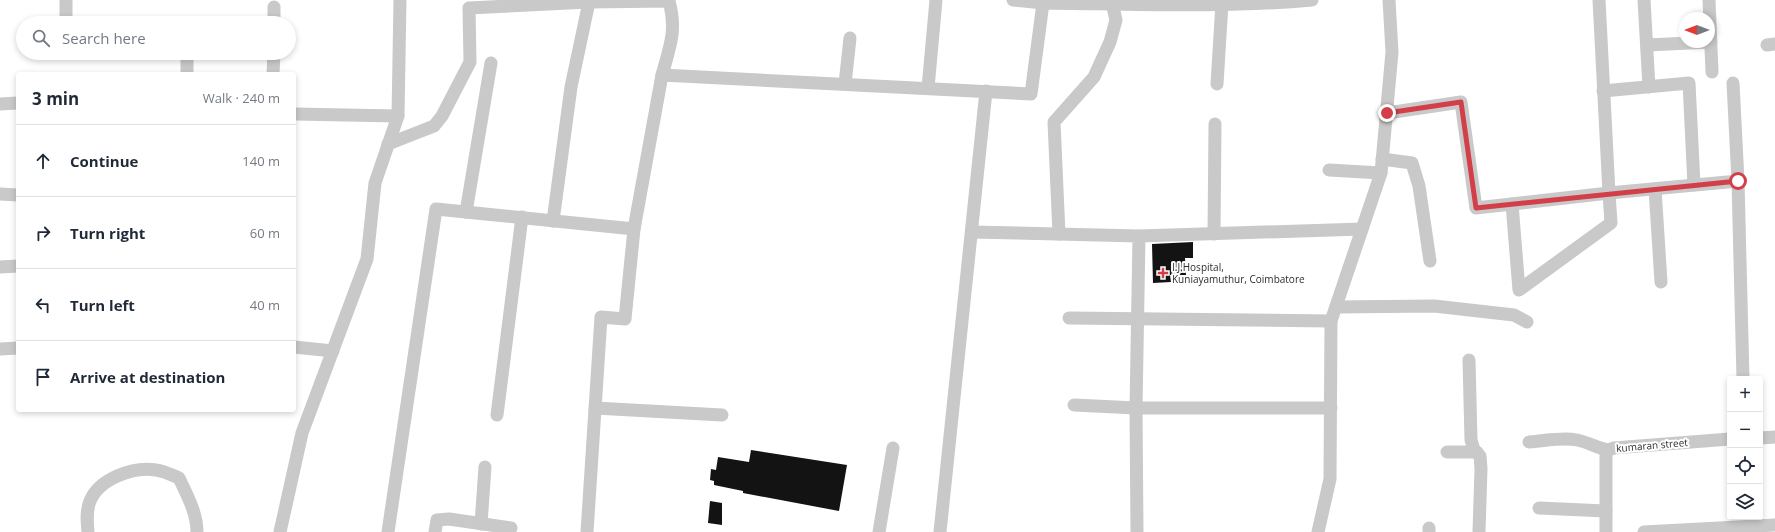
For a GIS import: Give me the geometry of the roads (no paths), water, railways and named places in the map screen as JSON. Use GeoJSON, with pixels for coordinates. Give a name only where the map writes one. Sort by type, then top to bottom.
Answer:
{"type":"FeatureCollection","features":[{"type":"Feature","properties":{"kind":"street"},"geometry":{"type":"LineString","coordinates":[[66,0],[66,16]]}},
{"type":"Feature","properties":{"kind":"street"},"geometry":{"type":"LineString","coordinates":[[280,532],[302,433],[367,260],[375,183],[398,116],[400,0]]}},
{"type":"Feature","properties":{"kind":"street"},"geometry":{"type":"LineString","coordinates":[[928,88],[936,0]]}},
{"type":"Feature","properties":{"kind":"street"},"geometry":{"type":"LineString","coordinates":[[1013,0],[1043,3],[1112,4],[1312,0]]}},
{"type":"Feature","properties":{"kind":"street"},"geometry":{"type":"LineString","coordinates":[[1318,532],[1330,479],[1331,321],[1381,173],[1392,52],[1392,0]]}},
{"type":"Feature","properties":{"kind":"street"},"geometry":{"type":"LineString","coordinates":[[1512,204],[1519,290],[1611,223],[1608,193],[1599,0]]}},
{"type":"Feature","properties":{"kind":"street"},"geometry":{"type":"LineString","coordinates":[[1644,0],[1649,87]]}},
{"type":"Feature","properties":{"kind":"street"},"geometry":{"type":"LineString","coordinates":[[1709,0],[1710,12]]}},
{"type":"Feature","properties":{"kind":"street"},"geometry":{"type":"LineString","coordinates":[[388,144],[434,126],[442,116],[470,62],[469,4],[669,1],[673,17],[673,37],[662,75],[634,229],[625,319],[601,317],[587,532]]}},
{"type":"Feature","properties":{"kind":"street"},"geometry":{"type":"LineString","coordinates":[[553,221],[571,87],[589,2]]}},
{"type":"Feature","properties":{"kind":"street"},"geometry":{"type":"LineString","coordinates":[[662,75],[1031,94],[1043,3]]}},
{"type":"Feature","properties":{"kind":"street"},"geometry":{"type":"LineString","coordinates":[[1217,84],[1222,3]]}},
{"type":"Feature","properties":{"kind":"street"},"geometry":{"type":"LineString","coordinates":[[1059,234],[1054,122],[1094,77],[1110,42],[1116,20],[1112,4]]}},
{"type":"Feature","properties":{"kind":"street"},"geometry":{"type":"LineString","coordinates":[[274,7],[274,16]]}},
{"type":"Feature","properties":{"kind":"street"},"geometry":{"type":"LineString","coordinates":[[845,84],[850,38]]}},
{"type":"Feature","properties":{"kind":"street"},"geometry":{"type":"LineString","coordinates":[[1647,45],[1679,44]]}},
{"type":"Feature","properties":{"kind":"street"},"geometry":{"type":"LineString","coordinates":[[1711,48],[1712,72]]}},
{"type":"Feature","properties":{"kind":"street"},"geometry":{"type":"LineString","coordinates":[[187,60],[187,72]]}},
{"type":"Feature","properties":{"kind":"street"},"geometry":{"type":"LineString","coordinates":[[273,72],[274,60]]}},
{"type":"Feature","properties":{"kind":"street"},"geometry":{"type":"LineString","coordinates":[[466,212],[491,63]]}},
{"type":"Feature","properties":{"kind":"street"},"geometry":{"type":"LineString","coordinates":[[1603,91],[1689,83],[1694,185]]}},
{"type":"Feature","properties":{"kind":"street"},"geometry":{"type":"LineString","coordinates":[[1733,83],[1738,181],[1743,376]]}},
{"type":"Feature","properties":{"kind":"street"},"geometry":{"type":"LineString","coordinates":[[940,532],[986,91]]}},
{"type":"Feature","properties":{"kind":"street"},"geometry":{"type":"LineString","coordinates":[[1387,113],[1461,102],[1476,208],[1608,193],[1738,181]]}},
{"type":"Feature","properties":{"kind":"street"},"geometry":{"type":"LineString","coordinates":[[0,104],[16,103]]}},
{"type":"Feature","properties":{"kind":"street"},"geometry":{"type":"LineString","coordinates":[[296,114],[398,116]]}},
{"type":"Feature","properties":{"kind":"street"},"geometry":{"type":"LineString","coordinates":[[1214,234],[1215,124]]}},
{"type":"Feature","properties":{"kind":"street"},"geometry":{"type":"LineString","coordinates":[[1382,158],[1412,163],[1419,186],[1430,261]]}},
{"type":"Feature","properties":{"kind":"street"},"geometry":{"type":"LineString","coordinates":[[1329,170],[1381,173]]}},
{"type":"Feature","properties":{"kind":"street"},"geometry":{"type":"LineString","coordinates":[[1655,189],[1661,282]]}},
{"type":"Feature","properties":{"kind":"street"},"geometry":{"type":"LineString","coordinates":[[0,194],[16,194]]}},
{"type":"Feature","properties":{"kind":"street"},"geometry":{"type":"LineString","coordinates":[[388,532],[436,209],[634,229]]}},
{"type":"Feature","properties":{"kind":"street"},"geometry":{"type":"LineString","coordinates":[[497,414],[522,217]]}},
{"type":"Feature","properties":{"kind":"street"},"geometry":{"type":"LineString","coordinates":[[972,232],[1139,236],[1362,229]]}},
{"type":"Feature","properties":{"kind":"street"},"geometry":{"type":"LineString","coordinates":[[1137,532],[1136,408],[1139,236]]}},
{"type":"Feature","properties":{"kind":"street"},"geometry":{"type":"LineString","coordinates":[[0,267],[16,266]]}},
{"type":"Feature","properties":{"kind":"street"},"geometry":{"type":"LineString","coordinates":[[1336,307],[1434,306],[1514,315],[1527,322]]}},
{"type":"Feature","properties":{"kind":"street"},"geometry":{"type":"LineString","coordinates":[[1069,318],[1331,321]]}},
{"type":"Feature","properties":{"kind":"street"},"geometry":{"type":"LineString","coordinates":[[296,347],[333,351]]}},
{"type":"Feature","properties":{"kind":"street"},"geometry":{"type":"LineString","coordinates":[[0,348],[16,348]]}},
{"type":"Feature","properties":{"kind":"street"},"geometry":{"type":"LineString","coordinates":[[1469,360],[1471,440],[1476,452],[1480,456],[1481,469],[1479,532]]}},
{"type":"Feature","properties":{"kind":"street"},"geometry":{"type":"LineString","coordinates":[[1074,405],[1136,408],[1330,408]]}},
{"type":"Feature","properties":{"kind":"street"},"geometry":{"type":"LineString","coordinates":[[595,408],[722,414]]}},
{"type":"Feature","properties":{"kind":"street"},"geometry":{"type":"LineString","coordinates":[[1763,438],[1775,437]]}},
{"type":"Feature","properties":{"kind":"street"},"geometry":{"type":"LineString","coordinates":[[1529,442],[1571,439],[1580,440],[1596,448],[1608,450]]}},
{"type":"Feature","properties":{"kind":"street","name":"kumaran street"},"geometry":{"type":"LineString","coordinates":[[1606,532],[1606,454],[1608,450],[1614,448],[1727,440]]}},
{"type":"Feature","properties":{"kind":"street"},"geometry":{"type":"LineString","coordinates":[[879,532],[893,448]]}},
{"type":"Feature","properties":{"kind":"street"},"geometry":{"type":"LineString","coordinates":[[1447,452],[1476,452]]}},
{"type":"Feature","properties":{"kind":"street"},"geometry":{"type":"LineString","coordinates":[[481,524],[485,467]]}},
{"type":"Feature","properties":{"kind":"street"},"geometry":{"type":"LineString","coordinates":[[88,532],[87,512],[90,501],[96,490],[109,480],[135,470],[156,470],[180,478],[191,501],[197,532]]}},
{"type":"Feature","properties":{"kind":"street"},"geometry":{"type":"LineString","coordinates":[[1539,508],[1606,512]]}},
{"type":"Feature","properties":{"kind":"street"},"geometry":{"type":"LineString","coordinates":[[435,532],[437,520],[449,519],[511,528]]}},
{"type":"Feature","properties":{"kind":"street"},"geometry":{"type":"LineString","coordinates":[[1644,532],[1775,525]]}},
{"type":"Feature","properties":{"kind":"place","name":"I.J.Hospital, Kuniayamuthur, Coimbatore"},"geometry":{"type":"Point","coordinates":[1163,273]}}]}
